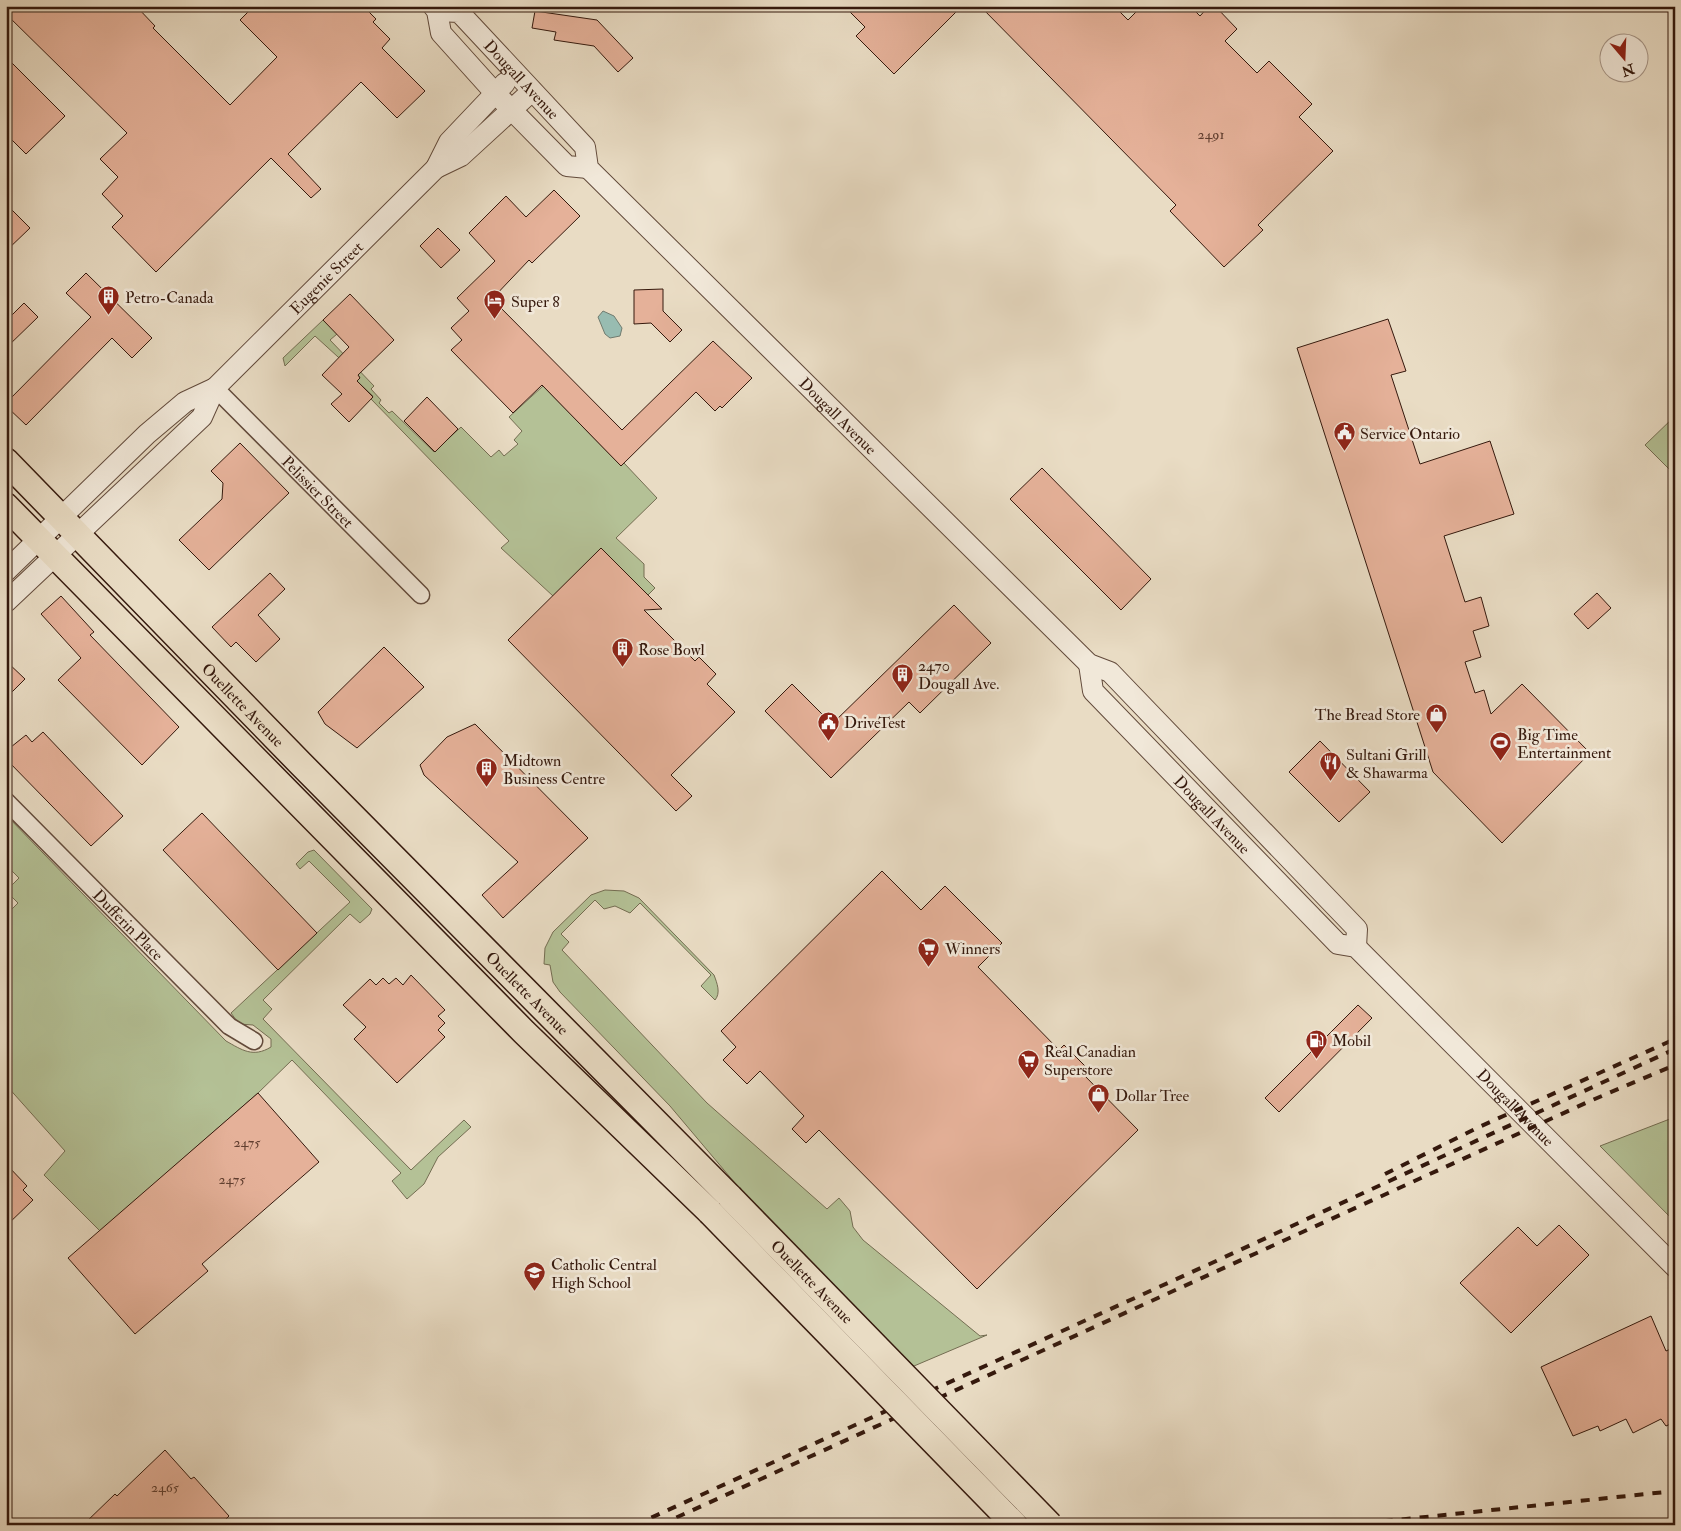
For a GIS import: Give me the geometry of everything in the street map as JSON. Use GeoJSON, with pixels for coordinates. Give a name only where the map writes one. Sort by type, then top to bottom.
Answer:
{"type":"FeatureCollection","features":[{"type":"Feature","properties":{"kind":"main road","name":"Ouellette Avenue"},"geometry":{"type":"LineString","coordinates":[[6,461],[308,771],[730,1197],[1050,1525]]}},
{"type":"Feature","properties":{"kind":"main road","name":"Ouellette Avenue"},"geometry":{"type":"LineString","coordinates":[[6,506],[524,1032],[710,1212],[1015,1525]]}},
{"type":"Feature","properties":{"kind":"street","name":"Dougall Avenue"},"geometry":{"type":"LineString","coordinates":[[588,168],[567,166],[511,110],[441,33],[435,8],[459,12],[585,147],[588,168],[1089,664],[1110,672],[1357,929],[1356,947]]}},
{"type":"Feature","properties":{"kind":"street","name":"Eugenie Street"},"geometry":{"type":"LineString","coordinates":[[6,602],[46,548],[70,525],[147,434],[185,402],[215,388],[436,168],[449,142],[515,73]]}},
{"type":"Feature","properties":{"kind":"street","name":"Eugenie Street"},"geometry":{"type":"LineString","coordinates":[[436,168],[461,156],[532,91]]}},
{"type":"Feature","properties":{"kind":"street","name":"Pelissier Street"},"geometry":{"type":"LineString","coordinates":[[215,388],[421,595]]}},
{"type":"Feature","properties":{"kind":"street","name":"Eugenie Street"},"geometry":{"type":"LineString","coordinates":[[6,571],[46,548]]}},
{"type":"Feature","properties":{"kind":"street","name":"Dougall Avenue"},"geometry":{"type":"LineString","coordinates":[[1089,664],[1093,691],[1338,944],[1356,947],[1675,1267]]}},
{"type":"Feature","properties":{"kind":"street","name":"Dufferin Place"},"geometry":{"type":"LineString","coordinates":[[6,801],[229,1026],[254,1040]]}},
{"type":"Feature","properties":{"kind":"green space"},"geometry":{"type":"Polygon","coordinates":[[[323,320],[337,334],[330,340],[374,386],[371,389],[381,400],[379,403],[389,413],[392,411],[434,452],[461,427],[491,457],[499,450],[504,456],[518,444],[514,440],[522,431],[509,417],[543,386],[621,466],[624,463],[657,498],[616,538],[644,564],[644,577],[655,588],[648,595],[601,548],[553,596],[501,548],[509,541],[371,399],[373,396],[357,381],[360,377],[315,336],[285,366],[283,358],[323,320]]]}},
{"type":"Feature","properties":{"kind":"green space"},"geometry":{"type":"Polygon","coordinates":[[[1675,416],[1675,475],[1645,445],[1675,416]]]}},
{"type":"Feature","properties":{"kind":"green space"},"geometry":{"type":"Polygon","coordinates":[[[6,815],[226,1041],[248,1052],[259,1052],[271,1047],[271,1039],[253,1025],[239,1024],[231,1013],[350,902],[309,861],[300,869],[296,864],[308,852],[314,850],[372,909],[370,914],[360,923],[350,914],[263,1000],[272,1009],[263,1019],[411,1170],[464,1120],[471,1127],[438,1157],[424,1184],[407,1199],[392,1181],[401,1173],[292,1060],[258,1093],[100,1231],[44,1175],[65,1151],[6,1085],[6,915],[18,903],[6,891],[19,878],[6,865],[6,815]]]}},
{"type":"Feature","properties":{"kind":"green space"},"geometry":{"type":"Polygon","coordinates":[[[605,890],[624,891],[639,898],[714,975],[718,991],[715,1000],[701,986],[711,975],[640,903],[630,913],[615,906],[604,909],[595,900],[561,934],[569,942],[562,950],[707,1103],[827,1209],[839,1198],[850,1211],[853,1227],[863,1240],[980,1336],[987,1335],[914,1366],[737,1192],[740,1189],[670,1106],[560,992],[553,982],[550,965],[544,964],[545,948],[553,932],[591,895],[605,890]]]}},
{"type":"Feature","properties":{"kind":"green space"},"geometry":{"type":"Polygon","coordinates":[[[1675,1117],[1675,1222],[1600,1146],[1675,1117]]]}},
{"type":"Feature","properties":{"kind":"water"},"geometry":{"type":"Polygon","coordinates":[[[603,311],[614,316],[622,328],[620,336],[610,338],[605,334],[598,317],[603,311]]]}},
{"type":"Feature","properties":{"kind":"building"},"geometry":{"type":"Polygon","coordinates":[[[6,6],[136,6],[155,26],[153,28],[230,105],[277,57],[240,20],[254,6],[363,6],[376,19],[373,22],[390,39],[382,48],[425,91],[397,118],[361,82],[288,154],[321,189],[311,198],[271,158],[156,272],[112,227],[123,216],[102,194],[118,177],[100,159],[127,133],[6,14],[6,6]]]}},
{"type":"Feature","properties":{"kind":"building"},"geometry":{"type":"Polygon","coordinates":[[[844,6],[962,6],[894,74],[856,36],[865,27],[844,6]]]}},
{"type":"Feature","properties":{"kind":"building"},"geometry":{"type":"Polygon","coordinates":[[[980,6],[1114,6],[1128,20],[1142,6],[1190,6],[1200,16],[1209,6],[1215,6],[1237,29],[1225,41],[1257,73],[1269,61],[1312,104],[1299,117],[1333,151],[1258,225],[1263,230],[1224,267],[1170,211],[1176,205],[980,6]]]}},
{"type":"Feature","properties":{"kind":"building"},"geometry":{"type":"Polygon","coordinates":[[[535,11],[597,20],[633,58],[618,72],[594,46],[554,40],[556,32],[532,28],[535,11]]]}},
{"type":"Feature","properties":{"kind":"building"},"geometry":{"type":"Polygon","coordinates":[[[6,57],[65,116],[26,154],[6,134],[6,57]]]}},
{"type":"Feature","properties":{"kind":"building","name":"Super 8"},"geometry":{"type":"Polygon","coordinates":[[[554,190],[580,216],[532,263],[529,260],[492,299],[622,430],[713,341],[752,378],[722,408],[720,406],[715,411],[696,392],[621,466],[542,385],[513,413],[451,350],[462,340],[451,328],[469,311],[457,298],[495,261],[469,233],[506,196],[526,217],[554,190]]]}},
{"type":"Feature","properties":{"kind":"building"},"geometry":{"type":"Polygon","coordinates":[[[6,204],[30,228],[6,251],[6,204]]]}},
{"type":"Feature","properties":{"kind":"building"},"geometry":{"type":"Polygon","coordinates":[[[438,228],[460,250],[441,268],[420,246],[438,228]]]}},
{"type":"Feature","properties":{"kind":"building"},"geometry":{"type":"Polygon","coordinates":[[[86,273],[152,338],[132,358],[112,338],[26,425],[6,406],[6,403],[91,317],[66,293],[86,273]]]}},
{"type":"Feature","properties":{"kind":"building"},"geometry":{"type":"Polygon","coordinates":[[[663,289],[663,311],[682,330],[670,342],[651,323],[634,324],[634,290],[663,289]]]}},
{"type":"Feature","properties":{"kind":"building"},"geometry":{"type":"Polygon","coordinates":[[[350,294],[394,340],[358,375],[360,378],[357,381],[373,397],[349,422],[331,404],[342,394],[322,375],[349,347],[323,320],[350,294]]]}},
{"type":"Feature","properties":{"kind":"building"},"geometry":{"type":"Polygon","coordinates":[[[24,303],[38,317],[6,348],[6,321],[24,303]]]}},
{"type":"Feature","properties":{"kind":"building"},"geometry":{"type":"Polygon","coordinates":[[[1388,319],[1406,371],[1391,375],[1420,464],[1490,441],[1514,514],[1444,536],[1465,602],[1481,597],[1489,626],[1473,631],[1481,657],[1465,662],[1475,693],[1484,690],[1491,714],[1522,684],[1590,753],[1502,843],[1433,772],[1297,348],[1388,319]]]}},
{"type":"Feature","properties":{"kind":"building"},"geometry":{"type":"Polygon","coordinates":[[[427,397],[458,429],[435,452],[404,421],[427,397]]]}},
{"type":"Feature","properties":{"kind":"building"},"geometry":{"type":"Polygon","coordinates":[[[240,443],[289,493],[209,570],[179,540],[222,499],[223,483],[211,471],[240,443]]]}},
{"type":"Feature","properties":{"kind":"building"},"geometry":{"type":"Polygon","coordinates":[[[1042,468],[1151,579],[1121,610],[1010,499],[1042,468]]]}},
{"type":"Feature","properties":{"kind":"building","name":"Rose Bowl"},"geometry":{"type":"Polygon","coordinates":[[[601,548],[662,609],[644,610],[695,661],[699,657],[716,674],[707,684],[735,712],[671,775],[692,796],[676,811],[508,640],[601,548]]]}},
{"type":"Feature","properties":{"kind":"building"},"geometry":{"type":"Polygon","coordinates":[[[270,573],[285,589],[258,615],[280,639],[256,662],[236,642],[231,647],[212,627],[270,573]]]}},
{"type":"Feature","properties":{"kind":"building"},"geometry":{"type":"Polygon","coordinates":[[[1597,593],[1611,608],[1588,629],[1574,614],[1597,593]]]}},
{"type":"Feature","properties":{"kind":"building"},"geometry":{"type":"Polygon","coordinates":[[[61,596],[94,632],[90,635],[179,727],[142,765],[58,680],[81,658],[41,614],[61,596]]]}},
{"type":"Feature","properties":{"kind":"building","name":"2470 Dougall Ave."},"geometry":{"type":"Polygon","coordinates":[[[954,605],[991,643],[920,713],[909,702],[831,778],[765,711],[792,684],[832,724],[954,605]]]}},
{"type":"Feature","properties":{"kind":"building"},"geometry":{"type":"Polygon","coordinates":[[[384,647],[424,687],[357,748],[325,724],[318,712],[384,647]]]}},
{"type":"Feature","properties":{"kind":"building"},"geometry":{"type":"Polygon","coordinates":[[[6,661],[25,679],[6,698],[6,661]]]}},
{"type":"Feature","properties":{"kind":"building","name":"Midtown Business Centre"},"geometry":{"type":"Polygon","coordinates":[[[475,724],[588,838],[503,918],[482,895],[518,862],[424,775],[420,765],[447,737],[475,724]]]}},
{"type":"Feature","properties":{"kind":"building"},"geometry":{"type":"Polygon","coordinates":[[[43,732],[123,816],[91,846],[6,759],[6,751],[26,735],[32,742],[43,732]]]}},
{"type":"Feature","properties":{"kind":"building","name":"Sultani Grill & Shawarma"},"geometry":{"type":"Polygon","coordinates":[[[1320,741],[1370,792],[1339,822],[1289,772],[1320,741]]]}},
{"type":"Feature","properties":{"kind":"building"},"geometry":{"type":"Polygon","coordinates":[[[202,813],[317,933],[278,970],[163,850],[202,813]]]}},
{"type":"Feature","properties":{"kind":"building"},"geometry":{"type":"Polygon","coordinates":[[[882,871],[921,910],[945,886],[1002,943],[978,967],[1059,1050],[1064,1045],[1087,1068],[1082,1073],[1138,1130],[977,1289],[819,1130],[806,1143],[792,1129],[804,1116],[760,1071],[747,1084],[723,1060],[736,1047],[721,1031],[882,871]]]}},
{"type":"Feature","properties":{"kind":"building"},"geometry":{"type":"Polygon","coordinates":[[[411,975],[445,1010],[438,1016],[445,1023],[438,1030],[445,1037],[397,1083],[354,1039],[366,1027],[343,1005],[370,979],[376,985],[383,978],[389,984],[396,978],[403,985],[411,975]]]}},
{"type":"Feature","properties":{"kind":"building"},"geometry":{"type":"Polygon","coordinates":[[[1358,1005],[1372,1018],[1279,1112],[1265,1098],[1358,1005]]]}},
{"type":"Feature","properties":{"kind":"building"},"geometry":{"type":"Polygon","coordinates":[[[258,1093],[319,1162],[202,1264],[208,1271],[135,1334],[68,1258],[258,1093]]]}},
{"type":"Feature","properties":{"kind":"building"},"geometry":{"type":"Polygon","coordinates":[[[6,1164],[27,1186],[23,1190],[33,1200],[6,1226],[6,1164]]]}},
{"type":"Feature","properties":{"kind":"building"},"geometry":{"type":"Polygon","coordinates":[[[1559,1225],[1589,1255],[1511,1333],[1460,1283],[1518,1227],[1537,1246],[1559,1225]]]}},
{"type":"Feature","properties":{"kind":"building"},"geometry":{"type":"Polygon","coordinates":[[[1651,1316],[1666,1351],[1675,1347],[1675,1422],[1666,1426],[1661,1419],[1633,1433],[1626,1419],[1600,1431],[1598,1426],[1573,1436],[1541,1367],[1651,1316]]]}},
{"type":"Feature","properties":{"kind":"building"},"geometry":{"type":"Polygon","coordinates":[[[165,1450],[191,1479],[194,1477],[229,1516],[226,1519],[232,1525],[83,1525],[115,1494],[117,1496],[165,1450]]]}},
{"type":"Feature","properties":{"kind":"railway"},"geometry":{"type":"LineString","coordinates":[[1385,1174],[1479,1127],[1675,1039]]}},
{"type":"Feature","properties":{"kind":"railway"},"geometry":{"type":"LineString","coordinates":[[635,1525],[1214,1262],[1675,1049]]}},
{"type":"Feature","properties":{"kind":"railway"},"geometry":{"type":"LineString","coordinates":[[660,1525],[1590,1101],[1675,1065]]}},
{"type":"Feature","properties":{"kind":"railway"},"geometry":{"type":"LineString","coordinates":[[1348,1525],[1675,1491]]}},
{"type":"Feature","properties":{"kind":"place","name":"Petro-Canada"},"geometry":{"type":"Point","coordinates":[109,316]}},
{"type":"Feature","properties":{"kind":"place","name":"Super 8"},"geometry":{"type":"Point","coordinates":[495,320]}},
{"type":"Feature","properties":{"kind":"place","name":"Service Ontario"},"geometry":{"type":"Point","coordinates":[1344,452]}},
{"type":"Feature","properties":{"kind":"place","name":"Rose Bowl"},"geometry":{"type":"Point","coordinates":[622,668]}},
{"type":"Feature","properties":{"kind":"place","name":"2470 Dougall Ave."},"geometry":{"type":"Point","coordinates":[902,693]}},
{"type":"Feature","properties":{"kind":"place","name":"The Bread Store"},"geometry":{"type":"Point","coordinates":[1436,733]}},
{"type":"Feature","properties":{"kind":"place","name":"DriveTest"},"geometry":{"type":"Point","coordinates":[828,741]}},
{"type":"Feature","properties":{"kind":"place","name":"Big Time Entertainment"},"geometry":{"type":"Point","coordinates":[1501,762]}},
{"type":"Feature","properties":{"kind":"place","name":"Sultani Grill & Shawarma"},"geometry":{"type":"Point","coordinates":[1330,782]}},
{"type":"Feature","properties":{"kind":"place","name":"Midtown Business Centre"},"geometry":{"type":"Point","coordinates":[487,788]}},
{"type":"Feature","properties":{"kind":"place","name":"Winners"},"geometry":{"type":"Point","coordinates":[929,967]}},
{"type":"Feature","properties":{"kind":"place","name":"Mobil"},"geometry":{"type":"Point","coordinates":[1316,1059]}},
{"type":"Feature","properties":{"kind":"place","name":"Real Canadian Superstore"},"geometry":{"type":"Point","coordinates":[1028,1079]}},
{"type":"Feature","properties":{"kind":"place","name":"Dollar Tree"},"geometry":{"type":"Point","coordinates":[1099,1114]}},
{"type":"Feature","properties":{"kind":"place","name":"Catholic Central High School"},"geometry":{"type":"Point","coordinates":[535,1292]}}]}
